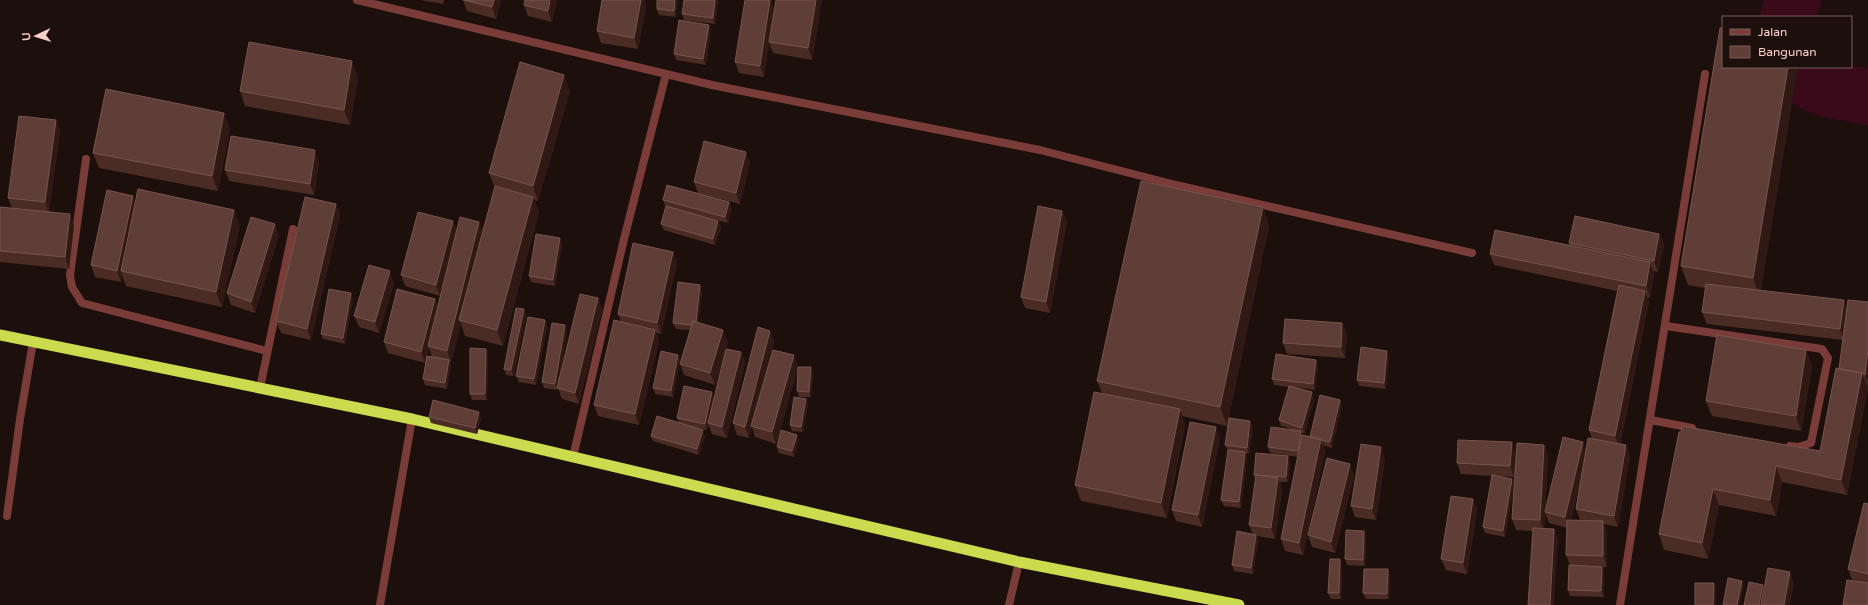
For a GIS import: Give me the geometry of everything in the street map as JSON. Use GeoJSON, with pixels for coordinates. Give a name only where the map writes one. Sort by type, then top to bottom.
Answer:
{"type":"FeatureCollection","features":[{"type":"Feature","properties":{"kind":"highway"},"geometry":{"type":"LineString","coordinates":[[0,335],[412,419],[1019,562],[1239,605]]}},
{"type":"Feature","properties":{"kind":"street"},"geometry":{"type":"LineString","coordinates":[[357,0],[666,74],[1040,150],[1176,185],[1472,253]]}},
{"type":"Feature","properties":{"kind":"street"},"geometry":{"type":"LineString","coordinates":[[573,457],[624,239],[666,74]]}},
{"type":"Feature","properties":{"kind":"street"},"geometry":{"type":"LineString","coordinates":[[1620,605],[1651,420],[1705,74]]}},
{"type":"Feature","properties":{"kind":"street"},"geometry":{"type":"LineString","coordinates":[[86,160],[70,275],[72,287],[82,303],[267,351]]}},
{"type":"Feature","properties":{"kind":"street"},"geometry":{"type":"LineString","coordinates":[[260,388],[293,229]]}},
{"type":"Feature","properties":{"kind":"street"},"geometry":{"type":"LineString","coordinates":[[1666,326],[1822,349],[1828,358],[1811,443],[1798,447],[1783,444]]}},
{"type":"Feature","properties":{"kind":"street"},"geometry":{"type":"LineString","coordinates":[[7,516],[20,419],[33,342]]}},
{"type":"Feature","properties":{"kind":"street"},"geometry":{"type":"LineString","coordinates":[[380,605],[412,419]]}},
{"type":"Feature","properties":{"kind":"street"},"geometry":{"type":"LineString","coordinates":[[1651,420],[1698,429]]}},
{"type":"Feature","properties":{"kind":"street"},"geometry":{"type":"LineString","coordinates":[[1009,605],[1019,562]]}},
{"type":"Feature","properties":{"kind":"building"},"geometry":{"type":"Polygon","coordinates":[[[463,0],[494,0],[492,7],[463,0]]]}},
{"type":"Feature","properties":{"kind":"building"},"geometry":{"type":"Polygon","coordinates":[[[525,0],[550,0],[548,11],[524,5],[525,0]]]}},
{"type":"Feature","properties":{"kind":"building"},"geometry":{"type":"Polygon","coordinates":[[[602,0],[641,0],[634,38],[597,31],[602,0]]]}},
{"type":"Feature","properties":{"kind":"building"},"geometry":{"type":"Polygon","coordinates":[[[657,0],[675,0],[674,11],[657,9],[657,0]]]}},
{"type":"Feature","properties":{"kind":"building"},"geometry":{"type":"Polygon","coordinates":[[[684,0],[715,0],[713,18],[682,14],[684,0]]]}},
{"type":"Feature","properties":{"kind":"building"},"geometry":{"type":"Polygon","coordinates":[[[745,0],[770,0],[760,66],[735,62],[745,0]]]}},
{"type":"Feature","properties":{"kind":"building"},"geometry":{"type":"Polygon","coordinates":[[[776,0],[816,0],[808,48],[769,42],[776,0]]]}},
{"type":"Feature","properties":{"kind":"building"},"geometry":{"type":"Polygon","coordinates":[[[679,20],[709,25],[703,59],[674,54],[679,20]]]}},
{"type":"Feature","properties":{"kind":"building"},"geometry":{"type":"Polygon","coordinates":[[[1720,28],[1722,28],[1722,68],[1788,68],[1753,278],[1681,266],[1720,28]]]}},
{"type":"Feature","properties":{"kind":"building"},"geometry":{"type":"Polygon","coordinates":[[[249,42],[352,61],[344,110],[240,91],[249,42]]]}},
{"type":"Feature","properties":{"kind":"building"},"geometry":{"type":"Polygon","coordinates":[[[520,62],[564,75],[533,186],[489,173],[520,62]]]}},
{"type":"Feature","properties":{"kind":"building"},"geometry":{"type":"Polygon","coordinates":[[[106,89],[224,113],[212,176],[93,153],[106,89]]]}},
{"type":"Feature","properties":{"kind":"building"},"geometry":{"type":"Polygon","coordinates":[[[19,116],[56,120],[45,202],[8,198],[19,116]]]}},
{"type":"Feature","properties":{"kind":"building"},"geometry":{"type":"Polygon","coordinates":[[[231,136],[315,150],[310,184],[225,170],[231,136]]]}},
{"type":"Feature","properties":{"kind":"building"},"geometry":{"type":"Polygon","coordinates":[[[704,141],[746,152],[736,193],[694,182],[704,141]]]}},
{"type":"Feature","properties":{"kind":"building"},"geometry":{"type":"Polygon","coordinates":[[[1141,181],[1263,207],[1220,407],[1097,381],[1141,181]]]}},
{"type":"Feature","properties":{"kind":"building"},"geometry":{"type":"Polygon","coordinates":[[[667,185],[729,202],[725,217],[663,200],[667,185]]]}},
{"type":"Feature","properties":{"kind":"building"},"geometry":{"type":"Polygon","coordinates":[[[495,186],[533,197],[497,330],[459,320],[495,186]]]}},
{"type":"Feature","properties":{"kind":"building"},"geometry":{"type":"Polygon","coordinates":[[[138,189],[234,210],[216,292],[121,271],[138,189]]]}},
{"type":"Feature","properties":{"kind":"building"},"geometry":{"type":"Polygon","coordinates":[[[107,190],[133,196],[117,271],[91,265],[107,190]]]}},
{"type":"Feature","properties":{"kind":"building"},"geometry":{"type":"Polygon","coordinates":[[[305,197],[336,204],[307,329],[276,321],[305,197]]]}},
{"type":"Feature","properties":{"kind":"building"},"geometry":{"type":"Polygon","coordinates":[[[666,206],[718,221],[713,239],[661,224],[666,206]]]}},
{"type":"Feature","properties":{"kind":"building"},"geometry":{"type":"Polygon","coordinates":[[[1038,206],[1062,211],[1046,302],[1021,297],[1038,206]]]}},
{"type":"Feature","properties":{"kind":"building"},"geometry":{"type":"Polygon","coordinates":[[[0,207],[70,214],[65,257],[0,251],[0,207]]]}},
{"type":"Feature","properties":{"kind":"building"},"geometry":{"type":"Polygon","coordinates":[[[418,212],[453,221],[436,285],[401,275],[418,212]]]}},
{"type":"Feature","properties":{"kind":"building"},"geometry":{"type":"Polygon","coordinates":[[[1575,216],[1659,234],[1654,261],[1569,243],[1575,216]]]}},
{"type":"Feature","properties":{"kind":"building"},"geometry":{"type":"Polygon","coordinates":[[[251,217],[275,224],[251,302],[227,293],[251,217]]]}},
{"type":"Feature","properties":{"kind":"building"},"geometry":{"type":"Polygon","coordinates":[[[460,217],[479,222],[447,351],[428,346],[460,217]]]}},
{"type":"Feature","properties":{"kind":"building"},"geometry":{"type":"Polygon","coordinates":[[[1495,230],[1650,262],[1646,286],[1490,254],[1495,230]]]}},
{"type":"Feature","properties":{"kind":"building"},"geometry":{"type":"Polygon","coordinates":[[[536,234],[560,238],[553,280],[529,276],[536,234]]]}},
{"type":"Feature","properties":{"kind":"building"},"geometry":{"type":"Polygon","coordinates":[[[633,243],[673,252],[657,323],[618,314],[633,243]]]}},
{"type":"Feature","properties":{"kind":"building"},"geometry":{"type":"Polygon","coordinates":[[[369,265],[390,271],[375,322],[354,316],[369,265]]]}},
{"type":"Feature","properties":{"kind":"building"},"geometry":{"type":"Polygon","coordinates":[[[678,282],[700,285],[696,322],[693,321],[692,325],[673,323],[678,282]]]}},
{"type":"Feature","properties":{"kind":"building"},"geometry":{"type":"Polygon","coordinates":[[[1706,284],[1844,300],[1840,329],[1702,312],[1706,284]]]}},
{"type":"Feature","properties":{"kind":"building"},"geometry":{"type":"Polygon","coordinates":[[[1619,285],[1645,291],[1615,436],[1589,430],[1619,285]]]}},
{"type":"Feature","properties":{"kind":"building"},"geometry":{"type":"Polygon","coordinates":[[[329,289],[351,293],[343,338],[321,334],[329,289]]]}},
{"type":"Feature","properties":{"kind":"building"},"geometry":{"type":"Polygon","coordinates":[[[397,289],[435,299],[421,352],[384,342],[397,289]]]}},
{"type":"Feature","properties":{"kind":"building"},"geometry":{"type":"Polygon","coordinates":[[[580,294],[598,298],[575,393],[557,388],[580,294]]]}},
{"type":"Feature","properties":{"kind":"building"},"geometry":{"type":"Polygon","coordinates":[[[1848,300],[1868,302],[1868,350],[1865,375],[1862,373],[1839,369],[1848,300]]]}},
{"type":"Feature","properties":{"kind":"building"},"geometry":{"type":"Polygon","coordinates":[[[516,308],[524,309],[511,370],[504,369],[516,308]]]}},
{"type":"Feature","properties":{"kind":"building"},"geometry":{"type":"Polygon","coordinates":[[[528,317],[545,320],[534,379],[516,376],[528,317]]]}},
{"type":"Feature","properties":{"kind":"building"},"geometry":{"type":"Polygon","coordinates":[[[1285,319],[1342,323],[1341,347],[1283,343],[1285,319]]]}},
{"type":"Feature","properties":{"kind":"building"},"geometry":{"type":"Polygon","coordinates":[[[614,320],[655,330],[635,414],[594,405],[614,320]]]}},
{"type":"Feature","properties":{"kind":"building"},"geometry":{"type":"Polygon","coordinates":[[[693,321],[723,330],[710,373],[680,364],[693,321]]]}},
{"type":"Feature","properties":{"kind":"building"},"geometry":{"type":"Polygon","coordinates":[[[552,323],[565,325],[555,384],[542,382],[552,323]]]}},
{"type":"Feature","properties":{"kind":"building"},"geometry":{"type":"Polygon","coordinates":[[[758,327],[770,331],[745,427],[733,423],[758,327]]]}},
{"type":"Feature","properties":{"kind":"building"},"geometry":{"type":"Polygon","coordinates":[[[1717,335],[1806,350],[1796,416],[1706,401],[1717,335]]]}},
{"type":"Feature","properties":{"kind":"building"},"geometry":{"type":"Polygon","coordinates":[[[1361,347],[1387,351],[1384,383],[1357,380],[1361,347]]]}},
{"type":"Feature","properties":{"kind":"building"},"geometry":{"type":"Polygon","coordinates":[[[470,348],[486,349],[485,394],[470,394],[470,348]]]}},
{"type":"Feature","properties":{"kind":"building"},"geometry":{"type":"Polygon","coordinates":[[[726,349],[741,352],[722,427],[708,423],[726,349]]]}},
{"type":"Feature","properties":{"kind":"building"},"geometry":{"type":"Polygon","coordinates":[[[773,350],[794,355],[772,432],[751,426],[773,350]]]}},
{"type":"Feature","properties":{"kind":"building"},"geometry":{"type":"Polygon","coordinates":[[[661,351],[678,355],[671,391],[653,388],[661,351]]]}},
{"type":"Feature","properties":{"kind":"building"},"geometry":{"type":"Polygon","coordinates":[[[1276,354],[1316,360],[1313,384],[1272,379],[1276,354]]]}},
{"type":"Feature","properties":{"kind":"building"},"geometry":{"type":"Polygon","coordinates":[[[427,356],[449,360],[445,383],[423,379],[427,356]]]}},
{"type":"Feature","properties":{"kind":"building"},"geometry":{"type":"Polygon","coordinates":[[[798,367],[811,367],[809,392],[797,391],[798,367]]]}},
{"type":"Feature","properties":{"kind":"building"},"geometry":{"type":"Polygon","coordinates":[[[1836,368],[1862,373],[1841,480],[1776,466],[1770,500],[1713,489],[1702,543],[1659,534],[1679,432],[1681,432],[1682,426],[1820,451],[1836,368]]]}},
{"type":"Feature","properties":{"kind":"building"},"geometry":{"type":"Polygon","coordinates":[[[684,386],[712,392],[705,424],[677,418],[684,386]]]}},
{"type":"Feature","properties":{"kind":"building"},"geometry":{"type":"Polygon","coordinates":[[[1289,386],[1312,392],[1302,428],[1279,420],[1289,386]]]}},
{"type":"Feature","properties":{"kind":"building"},"geometry":{"type":"Polygon","coordinates":[[[1094,392],[1180,409],[1161,503],[1075,485],[1094,392]]]}},
{"type":"Feature","properties":{"kind":"building"},"geometry":{"type":"Polygon","coordinates":[[[1320,395],[1340,400],[1330,442],[1310,437],[1320,395]]]}},
{"type":"Feature","properties":{"kind":"building"},"geometry":{"type":"Polygon","coordinates":[[[794,397],[806,399],[801,427],[790,425],[794,397]]]}},
{"type":"Feature","properties":{"kind":"building"},"geometry":{"type":"Polygon","coordinates":[[[433,400],[479,412],[475,428],[429,417],[433,400]]]}},
{"type":"Feature","properties":{"kind":"building"},"geometry":{"type":"Polygon","coordinates":[[[657,416],[703,430],[697,449],[651,436],[657,416]]]}},
{"type":"Feature","properties":{"kind":"building"},"geometry":{"type":"Polygon","coordinates":[[[1229,418],[1250,421],[1247,448],[1225,445],[1229,418]]]}},
{"type":"Feature","properties":{"kind":"building"},"geometry":{"type":"Polygon","coordinates":[[[1190,422],[1216,427],[1198,515],[1172,510],[1190,422]]]}},
{"type":"Feature","properties":{"kind":"building"},"geometry":{"type":"Polygon","coordinates":[[[1271,427],[1301,431],[1298,451],[1268,447],[1271,427]]]}},
{"type":"Feature","properties":{"kind":"building"},"geometry":{"type":"Polygon","coordinates":[[[781,430],[797,435],[792,451],[777,447],[781,430]]]}},
{"type":"Feature","properties":{"kind":"building"},"geometry":{"type":"Polygon","coordinates":[[[1302,435],[1321,439],[1299,543],[1281,539],[1302,435]]]}},
{"type":"Feature","properties":{"kind":"building"},"geometry":{"type":"Polygon","coordinates":[[[1563,437],[1583,442],[1565,517],[1545,512],[1563,437]]]}},
{"type":"Feature","properties":{"kind":"building"},"geometry":{"type":"Polygon","coordinates":[[[1588,438],[1626,445],[1614,516],[1576,509],[1588,438]]]}},
{"type":"Feature","properties":{"kind":"building"},"geometry":{"type":"Polygon","coordinates":[[[1458,440],[1512,442],[1510,466],[1457,463],[1458,440]]]}},
{"type":"Feature","properties":{"kind":"building"},"geometry":{"type":"Polygon","coordinates":[[[1517,443],[1544,445],[1540,520],[1512,519],[1517,443]]]}},
{"type":"Feature","properties":{"kind":"building"},"geometry":{"type":"Polygon","coordinates":[[[1361,444],[1381,447],[1372,509],[1351,506],[1361,444]]]}},
{"type":"Feature","properties":{"kind":"building"},"geometry":{"type":"Polygon","coordinates":[[[1228,450],[1245,452],[1239,502],[1221,500],[1228,450]]]}},
{"type":"Feature","properties":{"kind":"building"},"geometry":{"type":"Polygon","coordinates":[[[1256,453],[1288,456],[1286,477],[1254,475],[1256,453]]]}},
{"type":"Feature","properties":{"kind":"building"},"geometry":{"type":"Polygon","coordinates":[[[1327,458],[1350,464],[1331,542],[1308,535],[1327,458]]]}},
{"type":"Feature","properties":{"kind":"building"},"geometry":{"type":"Polygon","coordinates":[[[1256,475],[1278,478],[1271,528],[1249,525],[1256,475]]]}},
{"type":"Feature","properties":{"kind":"building"},"geometry":{"type":"Polygon","coordinates":[[[1492,475],[1512,479],[1503,531],[1483,527],[1492,475]]]}},
{"type":"Feature","properties":{"kind":"building"},"geometry":{"type":"Polygon","coordinates":[[[1451,496],[1473,499],[1463,563],[1441,559],[1451,496]]]}},
{"type":"Feature","properties":{"kind":"building"},"geometry":{"type":"Polygon","coordinates":[[[1864,503],[1868,504],[1868,574],[1848,569],[1864,503]]]}},
{"type":"Feature","properties":{"kind":"building"},"geometry":{"type":"Polygon","coordinates":[[[1567,520],[1603,521],[1603,556],[1566,555],[1567,520]]]}},
{"type":"Feature","properties":{"kind":"building"},"geometry":{"type":"Polygon","coordinates":[[[1533,528],[1554,529],[1550,605],[1528,605],[1533,528]]]}},
{"type":"Feature","properties":{"kind":"building"},"geometry":{"type":"Polygon","coordinates":[[[1346,530],[1364,531],[1363,560],[1345,559],[1346,530]]]}},
{"type":"Feature","properties":{"kind":"building"},"geometry":{"type":"Polygon","coordinates":[[[1237,531],[1256,535],[1251,568],[1232,565],[1237,531]]]}},
{"type":"Feature","properties":{"kind":"building"},"geometry":{"type":"Polygon","coordinates":[[[1330,559],[1340,559],[1339,593],[1328,593],[1330,559]]]}},
{"type":"Feature","properties":{"kind":"building"},"geometry":{"type":"Polygon","coordinates":[[[1569,565],[1602,567],[1601,591],[1568,590],[1569,565]]]}},
{"type":"Feature","properties":{"kind":"building"},"geometry":{"type":"Polygon","coordinates":[[[1768,568],[1790,572],[1784,605],[1761,605],[1768,568]]]}},
{"type":"Feature","properties":{"kind":"building"},"geometry":{"type":"Polygon","coordinates":[[[1364,569],[1388,569],[1387,594],[1363,593],[1364,569]]]}},
{"type":"Feature","properties":{"kind":"building"},"geometry":{"type":"Polygon","coordinates":[[[1728,578],[1742,581],[1737,605],[1723,605],[1728,578]]]}},
{"type":"Feature","properties":{"kind":"building"},"geometry":{"type":"Polygon","coordinates":[[[1847,580],[1868,583],[1868,605],[1843,605],[1847,580]]]}},
{"type":"Feature","properties":{"kind":"building"},"geometry":{"type":"Polygon","coordinates":[[[1749,582],[1763,585],[1759,605],[1744,605],[1749,582]]]}},
{"type":"Feature","properties":{"kind":"building"},"geometry":{"type":"Polygon","coordinates":[[[1695,583],[1714,583],[1713,605],[1695,605],[1695,583]]]}},
{"type":"Feature","properties":{"kind":"waterway"},"geometry":{"type":"LineString","coordinates":[[1788,16],[1793,0]]}},
{"type":"Feature","properties":{"kind":"waterway"},"geometry":{"type":"LineString","coordinates":[[1801,68],[1807,80],[1825,89],[1868,97]]}}]}
